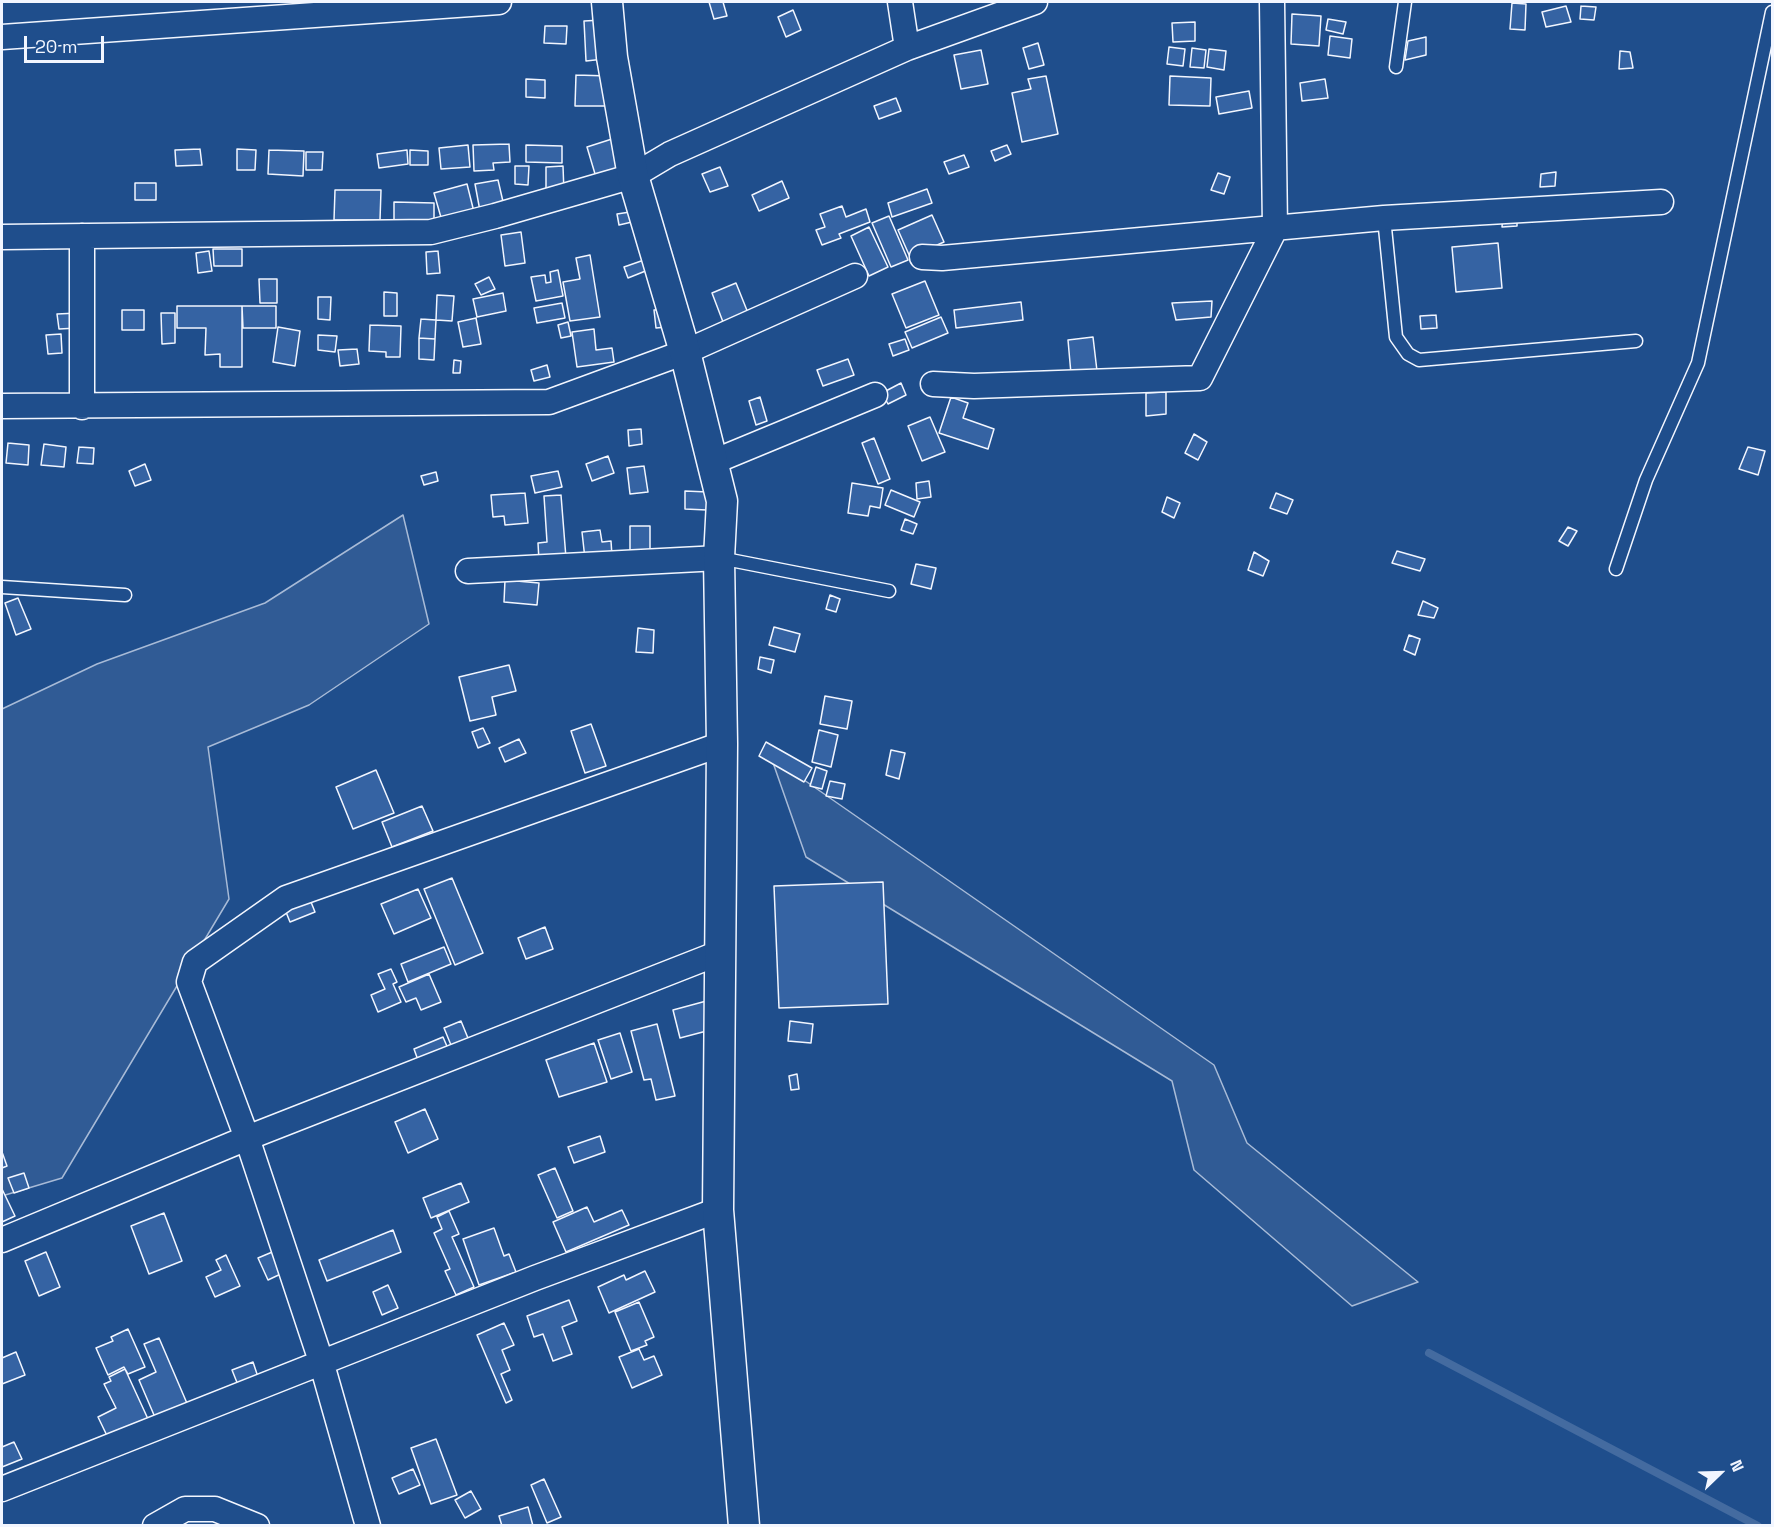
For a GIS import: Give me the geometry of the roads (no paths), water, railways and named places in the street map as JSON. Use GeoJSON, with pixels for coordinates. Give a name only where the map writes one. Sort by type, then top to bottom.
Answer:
{"type":"FeatureCollection","features":[{"type":"Feature","properties":{"kind":"street"},"geometry":{"type":"LineString","coordinates":[[2,37],[499,2]]}},
{"type":"Feature","properties":{"kind":"street"},"geometry":{"type":"LineString","coordinates":[[607,2],[612,57],[633,176],[685,352],[722,501],[719,558],[722,744],[718,1210],[744,1526]]}},
{"type":"Feature","properties":{"kind":"street"},"geometry":{"type":"LineString","coordinates":[[900,2],[907,48]]}},
{"type":"Feature","properties":{"kind":"street"},"geometry":{"type":"LineString","coordinates":[[2,237],[431,232],[633,176],[670,154],[907,48],[1035,2]]}},
{"type":"Feature","properties":{"kind":"street"},"geometry":{"type":"LineString","coordinates":[[933,384],[974,386],[1200,378],[1275,229],[1272,2]]}},
{"type":"Feature","properties":{"kind":"street"},"geometry":{"type":"LineString","coordinates":[[922,257],[942,258],[1384,218],[1661,202]]}},
{"type":"Feature","properties":{"kind":"street"},"geometry":{"type":"LineString","coordinates":[[82,236],[82,407]]}},
{"type":"Feature","properties":{"kind":"street"},"geometry":{"type":"LineString","coordinates":[[2,406],[549,402],[685,352],[855,276]]}},
{"type":"Feature","properties":{"kind":"street"},"geometry":{"type":"LineString","coordinates":[[713,462],[875,394]]}},
{"type":"Feature","properties":{"kind":"street"},"geometry":{"type":"LineString","coordinates":[[468,571],[719,558]]}},
{"type":"Feature","properties":{"kind":"street"},"geometry":{"type":"LineString","coordinates":[[368,1526],[321,1361],[247,1138],[189,982],[195,962],[286,898],[722,744]]}},
{"type":"Feature","properties":{"kind":"street"},"geometry":{"type":"LineString","coordinates":[[2,1240],[247,1138],[719,953]]}},
{"type":"Feature","properties":{"kind":"street"},"geometry":{"type":"LineString","coordinates":[[2,1489],[534,1278],[718,1210]]}},
{"type":"Feature","properties":{"kind":"street"},"geometry":{"type":"LineString","coordinates":[[155,1526],[185,1509],[215,1509],[257,1526]]}},
{"type":"Feature","properties":{"kind":"lane"},"geometry":{"type":"LineString","coordinates":[[1396,67],[1405,2]]}},
{"type":"Feature","properties":{"kind":"lane"},"geometry":{"type":"LineString","coordinates":[[1616,569],[1647,480],[1698,363],[1773,12]]}},
{"type":"Feature","properties":{"kind":"lane"},"geometry":{"type":"LineString","coordinates":[[1384,218],[1396,337],[1408,354],[1419,360],[1636,341]]}},
{"type":"Feature","properties":{"kind":"lane"},"geometry":{"type":"LineString","coordinates":[[719,558],[889,591]]}},
{"type":"Feature","properties":{"kind":"lane"},"geometry":{"type":"LineString","coordinates":[[2,587],[125,595]]}},
{"type":"Feature","properties":{"kind":"waterway"},"geometry":{"type":"LineString","coordinates":[[1429,1353],[1758,1526]]}}]}
